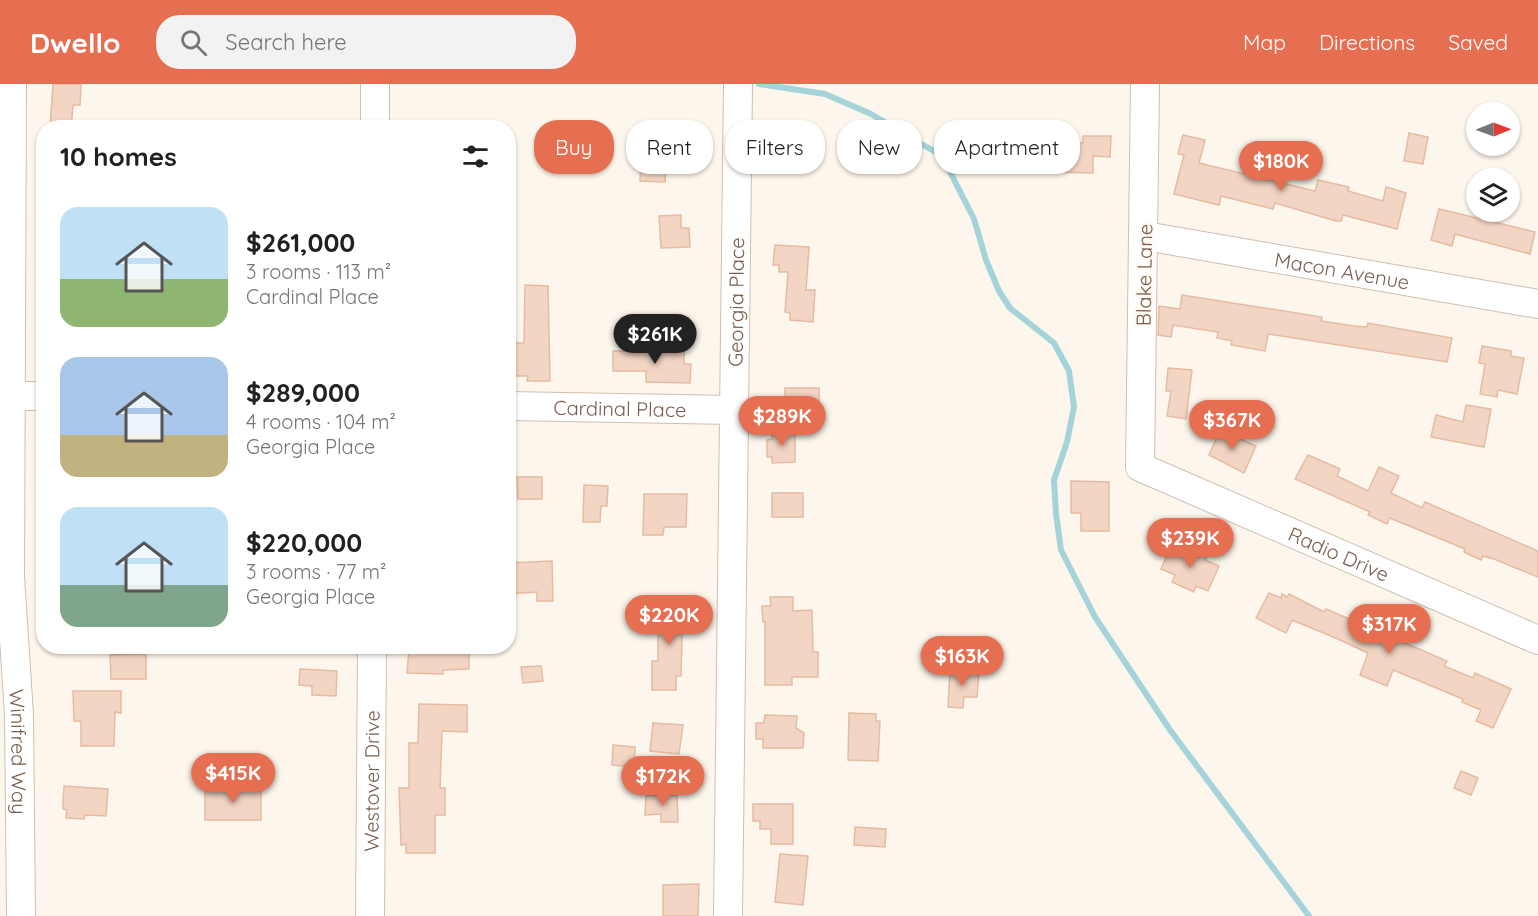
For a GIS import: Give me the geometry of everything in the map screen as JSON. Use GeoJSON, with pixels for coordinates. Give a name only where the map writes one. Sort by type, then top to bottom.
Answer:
{"type":"FeatureCollection","features":[{"type":"Feature","properties":{"kind":"street","name":"Winifred Way"},"geometry":{"type":"LineString","coordinates":[[12,84],[6,173],[11,396],[5,445],[10,577],[10,716],[21,916]]}},
{"type":"Feature","properties":{"kind":"street"},"geometry":{"type":"LineString","coordinates":[[375,84],[375,120]]}},
{"type":"Feature","properties":{"kind":"street","name":"Georgia Place"},"geometry":{"type":"LineString","coordinates":[[728,916],[738,84]]}},
{"type":"Feature","properties":{"kind":"street","name":"Blake Lane"},"geometry":{"type":"LineString","coordinates":[[1140,467],[1145,236],[1145,84]]}},
{"type":"Feature","properties":{"kind":"street","name":"Macon Avenue"},"geometry":{"type":"LineString","coordinates":[[1145,236],[1538,304]]}},
{"type":"Feature","properties":{"kind":"street"},"geometry":{"type":"LineString","coordinates":[[11,396],[36,396]]}},
{"type":"Feature","properties":{"kind":"street","name":"Cardinal Place"},"geometry":{"type":"LineString","coordinates":[[516,406],[734,410]]}},
{"type":"Feature","properties":{"kind":"street","name":"Radio Drive"},"geometry":{"type":"LineString","coordinates":[[1140,467],[1538,640]]}},
{"type":"Feature","properties":{"kind":"street","name":"Westover Drive"},"geometry":{"type":"LineString","coordinates":[[370,916],[372,654]]}},
{"type":"Feature","properties":{"kind":"building"},"geometry":{"type":"Polygon","coordinates":[[[53,84],[81,84],[80,105],[73,105],[72,120],[51,120],[53,84]]]}},
{"type":"Feature","properties":{"kind":"building"},"geometry":{"type":"Polygon","coordinates":[[[1409,133],[1428,137],[1423,164],[1404,161],[1409,133]]]}},
{"type":"Feature","properties":{"kind":"building"},"geometry":{"type":"Polygon","coordinates":[[[1183,135],[1205,140],[1199,163],[1315,191],[1318,180],[1349,187],[1348,191],[1383,201],[1386,187],[1406,193],[1397,229],[1343,215],[1341,221],[1336,221],[1275,203],[1273,209],[1221,196],[1219,205],[1174,194],[1184,155],[1178,154],[1183,135]]]}},
{"type":"Feature","properties":{"kind":"building"},"geometry":{"type":"Polygon","coordinates":[[[1083,136],[1111,136],[1110,157],[1093,156],[1093,173],[1080,173],[1080,143],[1083,143],[1083,136]]]}},
{"type":"Feature","properties":{"kind":"building"},"geometry":{"type":"Polygon","coordinates":[[[640,174],[666,174],[665,182],[640,181],[640,174]]]}},
{"type":"Feature","properties":{"kind":"building"},"geometry":{"type":"Polygon","coordinates":[[[1439,209],[1466,215],[1466,222],[1493,222],[1535,232],[1530,254],[1455,234],[1452,246],[1431,240],[1439,209]]]}},
{"type":"Feature","properties":{"kind":"building"},"geometry":{"type":"Polygon","coordinates":[[[681,215],[681,228],[689,228],[690,247],[661,248],[659,216],[681,215]]]}},
{"type":"Feature","properties":{"kind":"building"},"geometry":{"type":"Polygon","coordinates":[[[775,245],[809,247],[806,290],[815,290],[813,322],[790,320],[790,313],[785,312],[788,272],[779,272],[779,265],[773,265],[775,245]]]}},
{"type":"Feature","properties":{"kind":"building"},"geometry":{"type":"Polygon","coordinates":[[[525,285],[548,286],[550,381],[527,381],[528,376],[516,376],[516,343],[524,343],[525,285]]]}},
{"type":"Feature","properties":{"kind":"building"},"geometry":{"type":"Polygon","coordinates":[[[1182,295],[1322,317],[1321,321],[1367,327],[1368,323],[1452,338],[1447,362],[1268,334],[1265,351],[1231,345],[1232,341],[1217,338],[1218,332],[1173,325],[1171,337],[1158,335],[1159,306],[1180,309],[1182,295]]]}},
{"type":"Feature","properties":{"kind":"building"},"geometry":{"type":"Polygon","coordinates":[[[1482,346],[1511,351],[1511,356],[1524,358],[1517,394],[1498,390],[1497,397],[1480,394],[1485,364],[1479,363],[1482,346]]]}},
{"type":"Feature","properties":{"kind":"building"},"geometry":{"type":"Polygon","coordinates":[[[613,351],[684,351],[684,364],[691,364],[690,383],[646,382],[646,371],[613,371],[613,351]]]}},
{"type":"Feature","properties":{"kind":"building"},"geometry":{"type":"Polygon","coordinates":[[[1168,368],[1192,370],[1186,419],[1167,416],[1171,391],[1166,391],[1168,368]]]}},
{"type":"Feature","properties":{"kind":"building"},"geometry":{"type":"Polygon","coordinates":[[[785,388],[819,388],[819,415],[785,415],[785,388]]]}},
{"type":"Feature","properties":{"kind":"building"},"geometry":{"type":"Polygon","coordinates":[[[1466,405],[1491,409],[1484,447],[1431,437],[1436,415],[1463,422],[1466,405]]]}},
{"type":"Feature","properties":{"kind":"building"},"geometry":{"type":"Polygon","coordinates":[[[1220,430],[1256,446],[1244,473],[1209,455],[1220,430]]]}},
{"type":"Feature","properties":{"kind":"building"},"geometry":{"type":"Polygon","coordinates":[[[772,432],[795,432],[795,462],[772,463],[772,457],[767,457],[767,440],[772,439],[772,432]]]}},
{"type":"Feature","properties":{"kind":"building"},"geometry":{"type":"Polygon","coordinates":[[[1308,455],[1340,469],[1337,476],[1368,491],[1379,467],[1399,476],[1391,493],[1422,508],[1425,502],[1538,551],[1538,577],[1494,559],[1483,556],[1481,560],[1464,552],[1465,549],[1390,518],[1387,524],[1368,515],[1370,512],[1295,479],[1308,455]]]}},
{"type":"Feature","properties":{"kind":"building"},"geometry":{"type":"Polygon","coordinates":[[[517,477],[542,477],[542,499],[518,499],[517,477]]]}},
{"type":"Feature","properties":{"kind":"building"},"geometry":{"type":"Polygon","coordinates":[[[1071,481],[1109,482],[1109,531],[1081,531],[1081,513],[1071,513],[1071,481]]]}},
{"type":"Feature","properties":{"kind":"building"},"geometry":{"type":"Polygon","coordinates":[[[584,485],[608,486],[607,506],[601,506],[600,522],[583,522],[584,485]]]}},
{"type":"Feature","properties":{"kind":"building"},"geometry":{"type":"Polygon","coordinates":[[[772,493],[803,493],[803,517],[772,517],[772,493]]]}},
{"type":"Feature","properties":{"kind":"building"},"geometry":{"type":"Polygon","coordinates":[[[644,494],[687,494],[686,527],[664,527],[663,535],[643,535],[644,494]]]}},
{"type":"Feature","properties":{"kind":"building"},"geometry":{"type":"Polygon","coordinates":[[[1171,546],[1207,557],[1205,560],[1219,566],[1208,591],[1196,586],[1194,592],[1172,582],[1175,575],[1161,569],[1171,546]]]}},
{"type":"Feature","properties":{"kind":"building"},"geometry":{"type":"Polygon","coordinates":[[[552,561],[553,601],[537,601],[537,592],[516,593],[516,563],[552,561]]]}},
{"type":"Feature","properties":{"kind":"building"},"geometry":{"type":"Polygon","coordinates":[[[1269,593],[1281,598],[1282,594],[1287,597],[1289,594],[1324,612],[1326,609],[1447,661],[1444,666],[1473,678],[1475,673],[1511,689],[1493,728],[1476,721],[1481,710],[1462,702],[1463,699],[1393,670],[1387,686],[1360,675],[1368,653],[1338,639],[1292,620],[1286,633],[1256,618],[1269,593]]]}},
{"type":"Feature","properties":{"kind":"building"},"geometry":{"type":"Polygon","coordinates":[[[770,597],[793,597],[793,611],[812,610],[813,652],[818,652],[818,677],[792,677],[792,685],[765,685],[765,622],[763,622],[762,606],[771,606],[770,597]]]}},
{"type":"Feature","properties":{"kind":"building"},"geometry":{"type":"Polygon","coordinates":[[[683,600],[681,676],[676,676],[676,690],[652,690],[652,661],[658,661],[658,601],[683,600]]]}},
{"type":"Feature","properties":{"kind":"building"},"geometry":{"type":"Polygon","coordinates":[[[146,654],[146,679],[111,679],[110,655],[146,654]]]}},
{"type":"Feature","properties":{"kind":"building"},"geometry":{"type":"Polygon","coordinates":[[[409,654],[469,654],[469,669],[443,670],[443,674],[407,673],[409,654]]]}},
{"type":"Feature","properties":{"kind":"building"},"geometry":{"type":"Polygon","coordinates":[[[541,666],[543,681],[523,683],[521,667],[541,666]]]}},
{"type":"Feature","properties":{"kind":"building"},"geometry":{"type":"Polygon","coordinates":[[[300,669],[337,671],[336,696],[312,695],[312,686],[299,685],[300,669]]]}},
{"type":"Feature","properties":{"kind":"building"},"geometry":{"type":"Polygon","coordinates":[[[950,670],[979,671],[977,697],[964,697],[963,708],[948,707],[950,670]]]}},
{"type":"Feature","properties":{"kind":"building"},"geometry":{"type":"Polygon","coordinates":[[[73,691],[121,691],[121,713],[115,712],[114,746],[81,746],[81,721],[74,721],[73,691]]]}},
{"type":"Feature","properties":{"kind":"building"},"geometry":{"type":"Polygon","coordinates":[[[419,704],[467,705],[467,732],[442,731],[440,788],[445,788],[445,815],[435,815],[435,853],[406,853],[406,844],[401,845],[399,788],[409,788],[409,743],[418,743],[419,704]]]}},
{"type":"Feature","properties":{"kind":"building"},"geometry":{"type":"Polygon","coordinates":[[[849,713],[876,714],[876,721],[880,721],[878,761],[848,760],[849,713]]]}},
{"type":"Feature","properties":{"kind":"building"},"geometry":{"type":"Polygon","coordinates":[[[765,715],[797,716],[796,728],[804,733],[803,748],[763,748],[763,739],[756,739],[756,723],[764,723],[765,715]]]}},
{"type":"Feature","properties":{"kind":"building"},"geometry":{"type":"Polygon","coordinates":[[[653,723],[683,725],[679,754],[650,751],[653,723]]]}},
{"type":"Feature","properties":{"kind":"building"},"geometry":{"type":"Polygon","coordinates":[[[613,745],[635,747],[634,767],[612,765],[613,745]]]}},
{"type":"Feature","properties":{"kind":"building"},"geometry":{"type":"Polygon","coordinates":[[[1461,771],[1478,778],[1471,795],[1454,788],[1461,771]]]}},
{"type":"Feature","properties":{"kind":"building"},"geometry":{"type":"Polygon","coordinates":[[[64,786],[108,789],[106,816],[85,815],[84,819],[66,818],[67,810],[63,809],[64,786]]]}},
{"type":"Feature","properties":{"kind":"building"},"geometry":{"type":"Polygon","coordinates":[[[205,788],[261,788],[261,820],[205,820],[205,788]]]}},
{"type":"Feature","properties":{"kind":"building"},"geometry":{"type":"Polygon","coordinates":[[[677,795],[678,822],[661,822],[661,814],[645,815],[646,796],[677,795]]]}},
{"type":"Feature","properties":{"kind":"building"},"geometry":{"type":"Polygon","coordinates":[[[753,804],[793,804],[793,844],[771,844],[771,829],[760,829],[760,821],[753,821],[753,804]]]}},
{"type":"Feature","properties":{"kind":"building"},"geometry":{"type":"Polygon","coordinates":[[[855,827],[886,829],[885,847],[854,845],[855,827]]]}},
{"type":"Feature","properties":{"kind":"building"},"geometry":{"type":"Polygon","coordinates":[[[780,854],[808,856],[803,905],[775,902],[780,854]]]}},
{"type":"Feature","properties":{"kind":"building"},"geometry":{"type":"Polygon","coordinates":[[[699,884],[698,916],[663,916],[663,885],[699,884]]]}},
{"type":"Feature","properties":{"kind":"waterway"},"geometry":{"type":"LineString","coordinates":[[759,84],[825,94],[871,114],[942,156],[974,219],[986,260],[999,291],[1010,308],[1054,343],[1069,371],[1074,407],[1067,442],[1054,480],[1061,550],[1095,617],[1170,730],[1309,916]]}}]}
